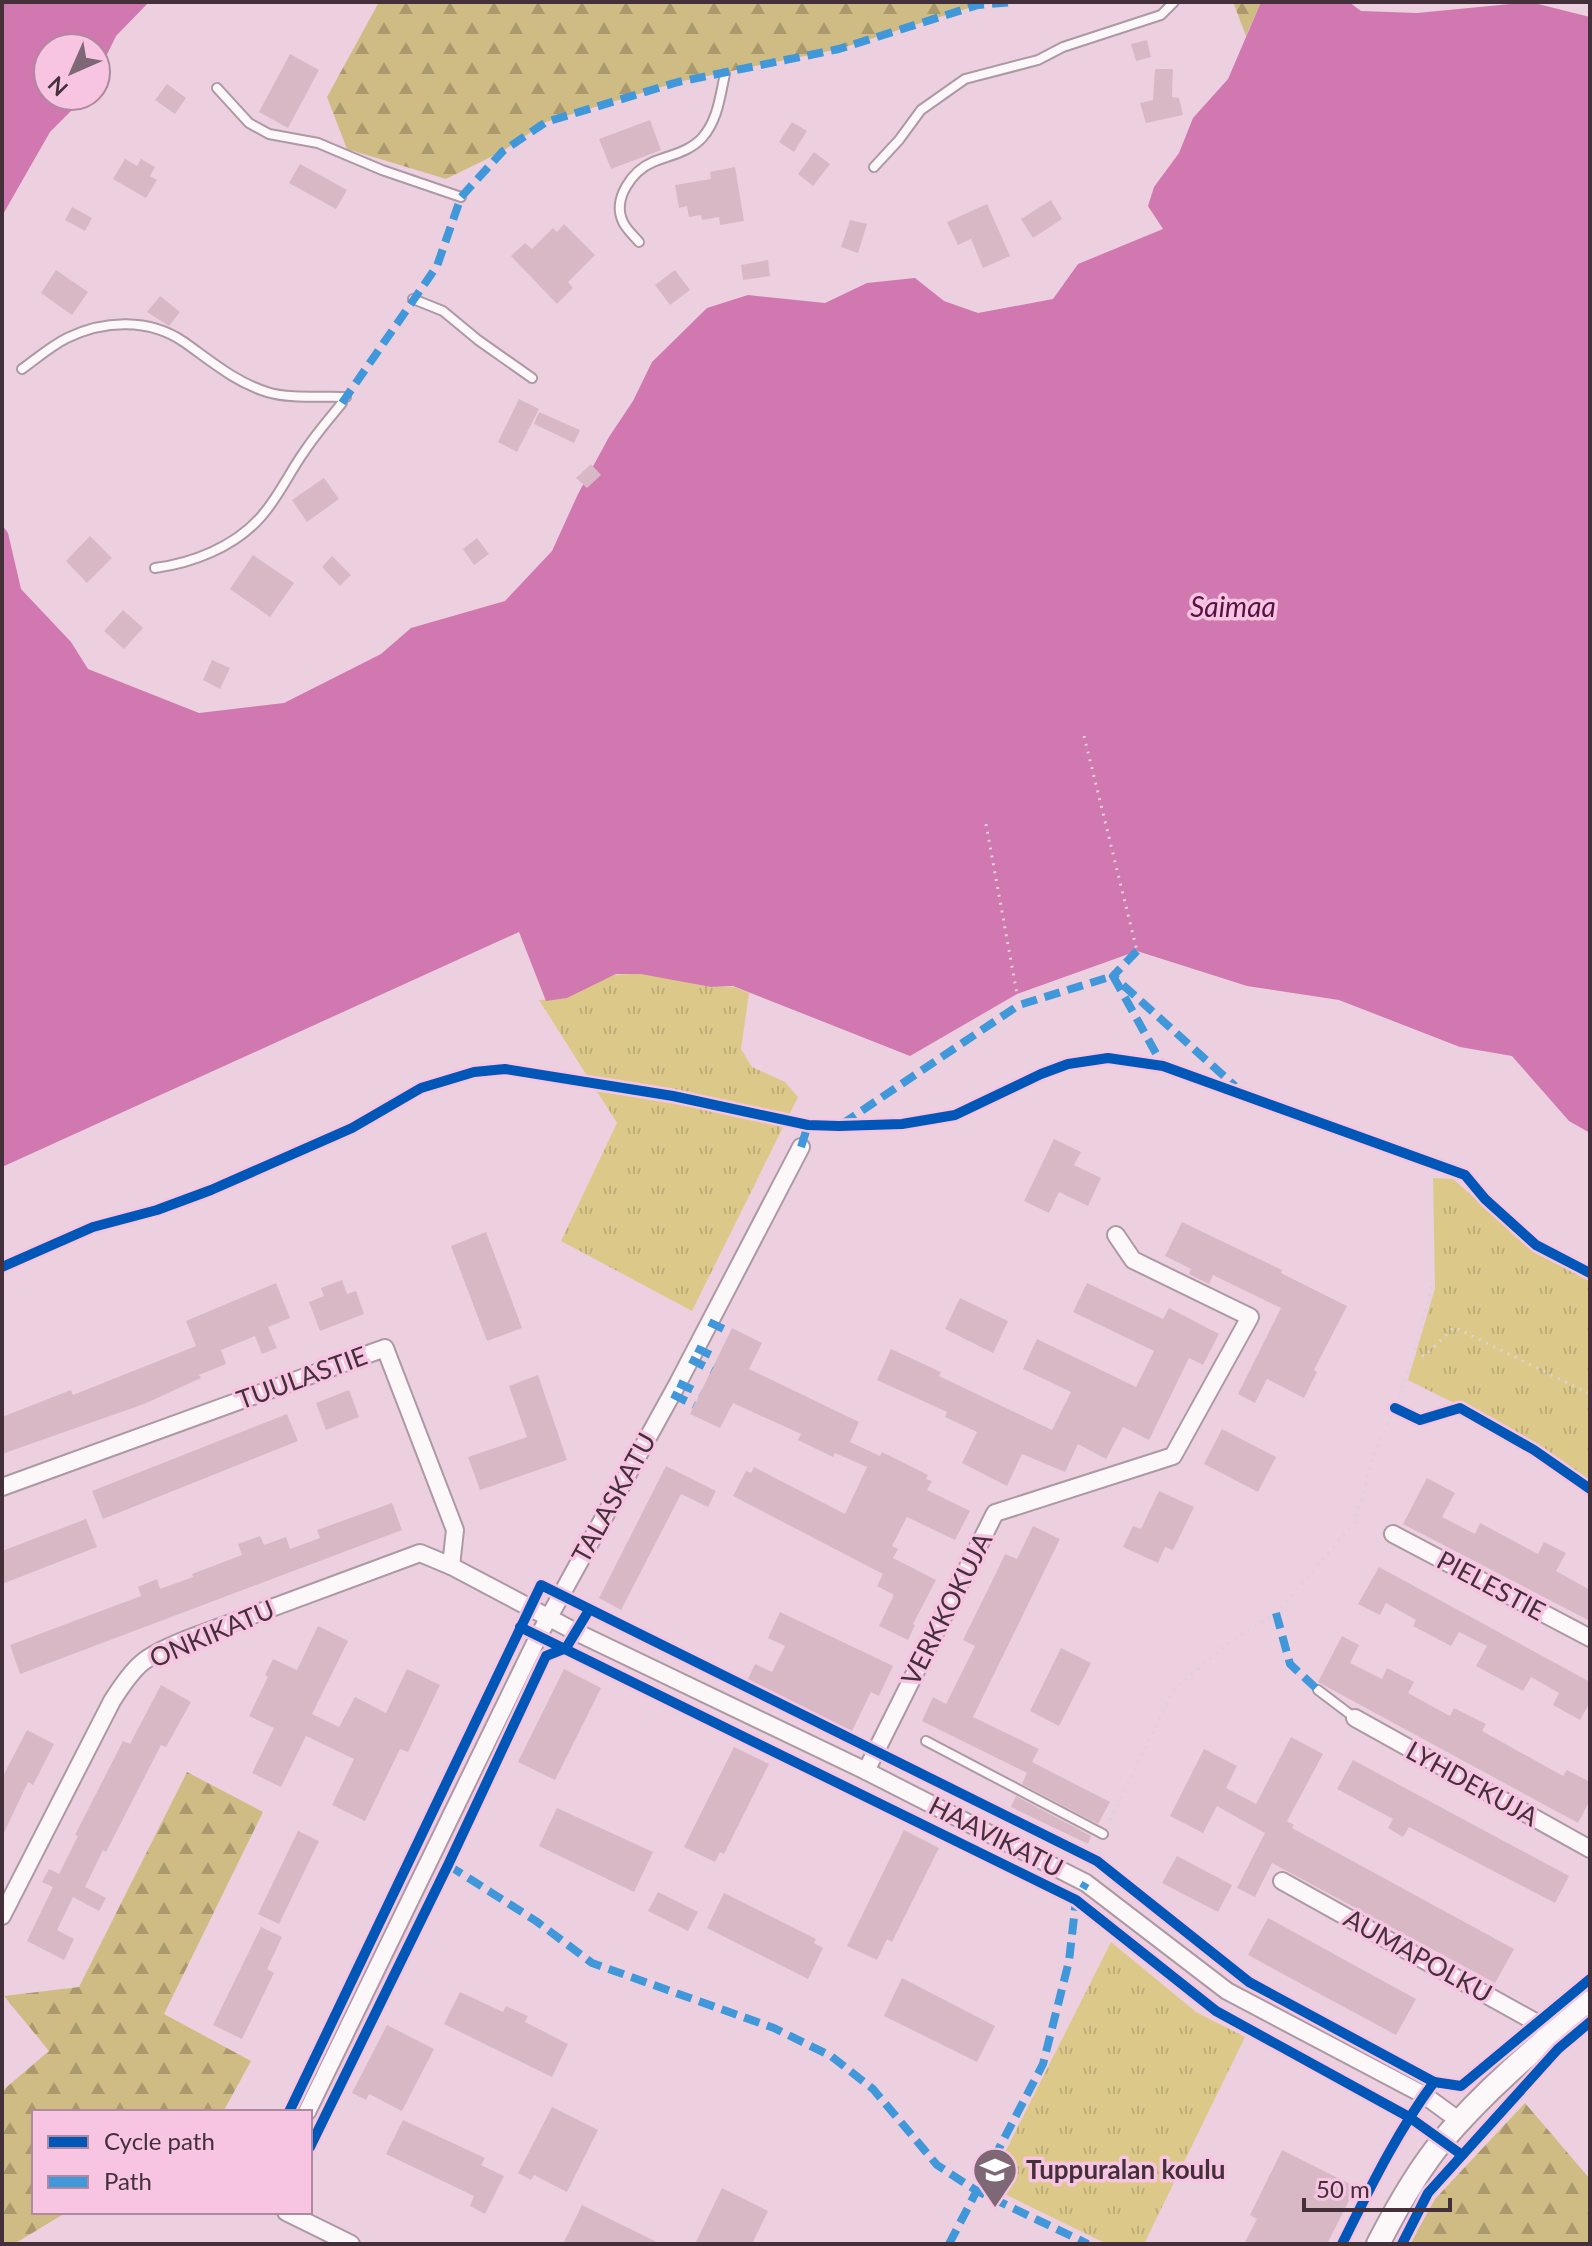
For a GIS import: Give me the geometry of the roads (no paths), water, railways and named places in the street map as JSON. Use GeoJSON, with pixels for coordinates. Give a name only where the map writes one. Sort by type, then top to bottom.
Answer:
{"type":"FeatureCollection","features":[{"type":"Feature","properties":{"kind":"street","name":"TALASKATU"},"geometry":{"type":"LineString","coordinates":[[308,2110],[548,1617],[672,1394],[801,1147]]}},
{"type":"Feature","properties":{"kind":"street","name":"VERKKOKUJA"},"geometry":{"type":"LineString","coordinates":[[866,1771],[995,1513],[1173,1456],[1250,1317],[1133,1260],[1116,1235]]}},
{"type":"Feature","properties":{"kind":"street","name":"TUULASTIE"},"geometry":{"type":"LineString","coordinates":[[2,1487],[385,1348],[455,1530],[451,1566]]}},
{"type":"Feature","properties":{"kind":"street","name":"PIELESTIE"},"geometry":{"type":"LineString","coordinates":[[1393,1534],[1590,1638]]}},
{"type":"Feature","properties":{"kind":"street","name":"ONKIKATU"},"geometry":{"type":"LineString","coordinates":[[2,1916],[112,1701],[130,1672],[153,1654],[420,1553],[548,1617]]}},
{"type":"Feature","properties":{"kind":"street","name":"HAAVIKATU"},"geometry":{"type":"LineString","coordinates":[[548,1617],[866,1771],[1086,1883],[1227,1991],[1424,2095],[1461,2122]]}},
{"type":"Feature","properties":{"kind":"street","name":"LYHDEKUJA"},"geometry":{"type":"LineString","coordinates":[[1355,1718],[1590,1849]]}},
{"type":"Feature","properties":{"kind":"street","name":"AUMAPOLKU"},"geometry":{"type":"LineString","coordinates":[[1282,1881],[1537,2023],[1551,2035]]}},
{"type":"Feature","properties":{"kind":"street"},"geometry":{"type":"LineString","coordinates":[[1378,2244],[1417,2177],[1443,2140],[1551,2035],[1590,2002]]}},
{"type":"Feature","properties":{"kind":"street"},"geometry":{"type":"LineString","coordinates":[[290,2214],[351,2244]]}},
{"type":"Feature","properties":{"kind":"lane"},"geometry":{"type":"LineString","coordinates":[[874,167],[921,110],[965,79],[1038,60],[1063,47],[1161,15],[1174,2]]}},
{"type":"Feature","properties":{"kind":"lane"},"geometry":{"type":"LineString","coordinates":[[639,242],[622,222],[620,201],[629,181],[649,163],[684,151],[702,138],[714,119],[725,74]]}},
{"type":"Feature","properties":{"kind":"lane"},"geometry":{"type":"LineString","coordinates":[[217,88],[249,123],[269,134],[318,143],[382,170],[461,197]]}},
{"type":"Feature","properties":{"kind":"lane"},"geometry":{"type":"LineString","coordinates":[[413,299],[443,311],[532,378]]}},
{"type":"Feature","properties":{"kind":"lane"},"geometry":{"type":"LineString","coordinates":[[22,369],[67,338],[128,323],[159,329],[180,340],[232,378],[270,394],[344,400],[305,450],[260,518],[238,538],[181,565],[155,568]]}},
{"type":"Feature","properties":{"kind":"lane"},"geometry":{"type":"LineString","coordinates":[[1318,1690],[1355,1718]]}},
{"type":"Feature","properties":{"kind":"lane"},"geometry":{"type":"LineString","coordinates":[[926,1741],[1103,1834]]}},
{"type":"Feature","properties":{"kind":"water"},"geometry":{"type":"Polygon","coordinates":[[[2,2],[149,2],[112,44],[112,32],[32,32],[32,112],[70,112],[50,132],[2,216],[2,2]]]}},
{"type":"Feature","properties":{"kind":"water","name":"Saimaa"},"geometry":{"type":"Polygon","coordinates":[[[1261,2],[1349,2],[1361,11],[1417,13],[1530,2],[1590,17],[1590,1133],[1569,1121],[1512,1056],[1460,1047],[1339,1000],[1247,986],[1137,951],[1017,994],[910,1056],[733,986],[711,987],[641,974],[616,974],[567,998],[546,1001],[519,932],[2,1167],[2,525],[8,533],[21,589],[71,642],[88,669],[199,713],[284,703],[381,654],[411,628],[505,601],[552,551],[578,494],[633,401],[652,362],[707,308],[748,295],[825,303],[867,283],[915,278],[944,301],[978,313],[1053,299],[1078,264],[1163,229],[1148,206],[1154,187],[1179,153],[1193,118],[1228,79],[1261,2]]]}},
{"type":"Feature","properties":{"kind":"place","name":"Tuppuralan koulu"},"geometry":{"type":"Point","coordinates":[995,2209]}}]}
